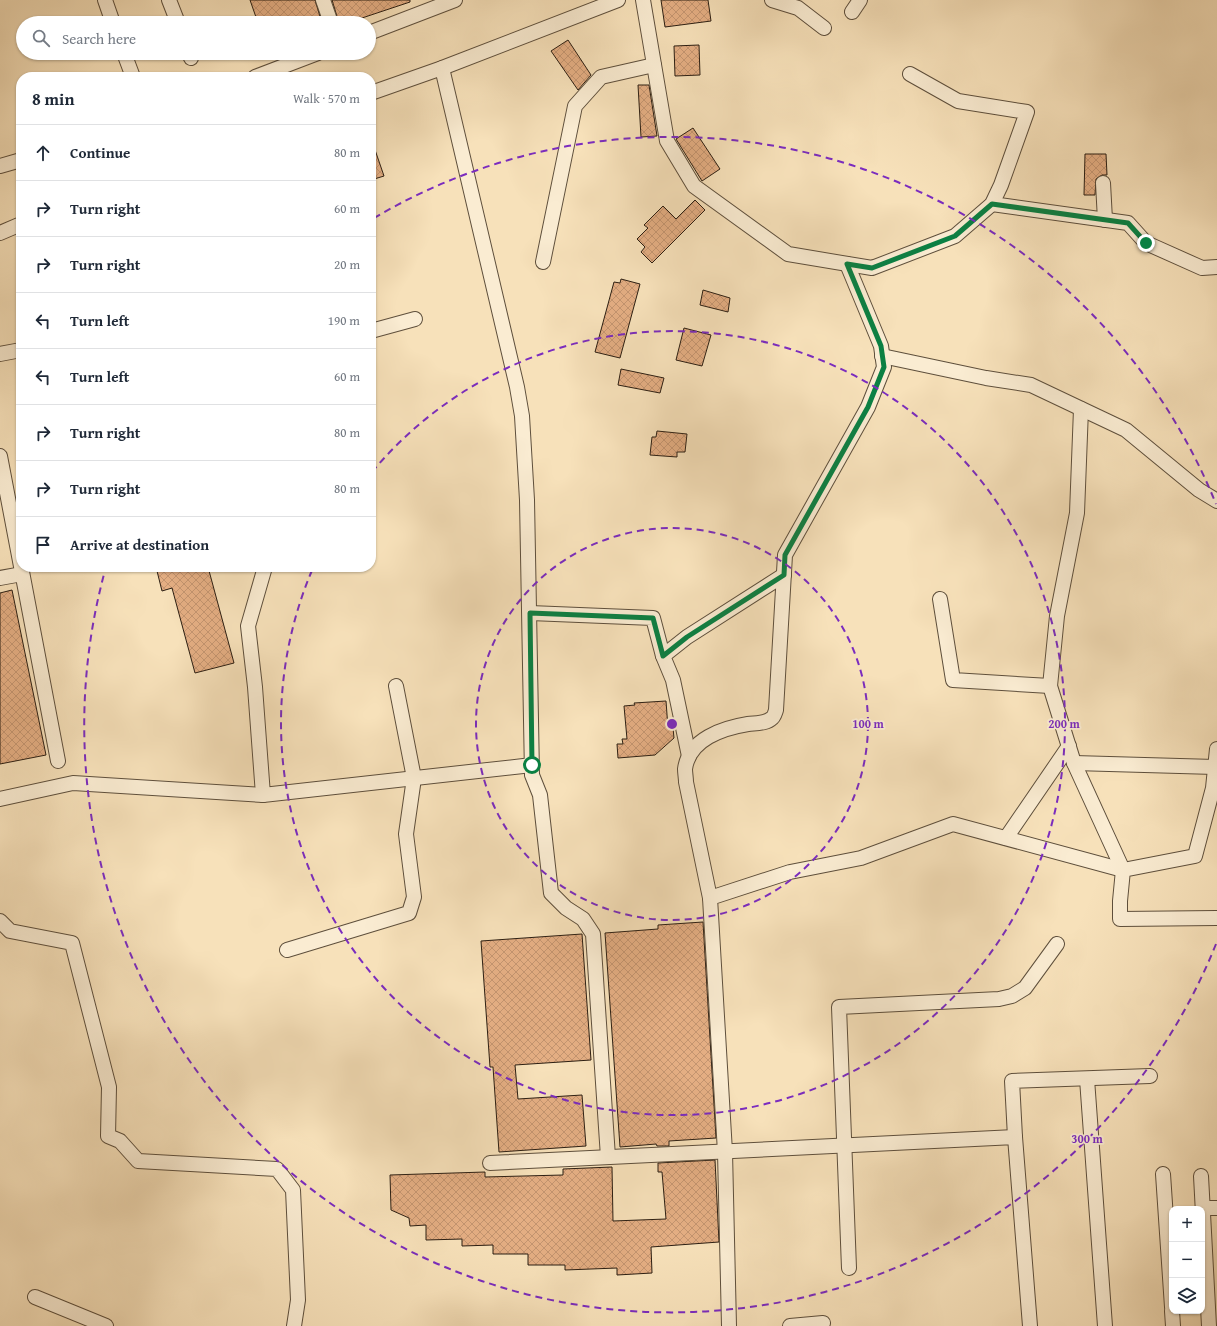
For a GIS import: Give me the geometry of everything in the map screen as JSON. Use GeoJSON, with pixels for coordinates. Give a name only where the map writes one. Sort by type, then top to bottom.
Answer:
{"type":"FeatureCollection","features":[{"type":"Feature","properties":{"kind":"street"},"geometry":{"type":"LineString","coordinates":[[105,0],[111,16]]}},
{"type":"Feature","properties":{"kind":"street"},"geometry":{"type":"LineString","coordinates":[[169,0],[175,16]]}},
{"type":"Feature","properties":{"kind":"street"},"geometry":{"type":"LineString","coordinates":[[323,0],[329,16]]}},
{"type":"Feature","properties":{"kind":"street"},"geometry":{"type":"LineString","coordinates":[[376,31],[455,0]]}},
{"type":"Feature","properties":{"kind":"street"},"geometry":{"type":"LineString","coordinates":[[376,91],[442,68],[618,0]]}},
{"type":"Feature","properties":{"kind":"street"},"geometry":{"type":"LineString","coordinates":[[643,0],[668,142],[694,186],[788,254],[872,268],[955,236],[992,204],[1001,185],[1027,112],[958,101],[910,74]]}},
{"type":"Feature","properties":{"kind":"street"},"geometry":{"type":"LineString","coordinates":[[772,0],[798,8],[824,28]]}},
{"type":"Feature","properties":{"kind":"street"},"geometry":{"type":"LineString","coordinates":[[852,12],[860,0]]}},
{"type":"Feature","properties":{"kind":"street"},"geometry":{"type":"LineString","coordinates":[[127,60],[131,72]]}},
{"type":"Feature","properties":{"kind":"street"},"geometry":{"type":"LineString","coordinates":[[268,72],[300,60]]}},
{"type":"Feature","properties":{"kind":"street"},"geometry":{"type":"LineString","coordinates":[[543,262],[575,106],[601,77],[654,65]]}},
{"type":"Feature","properties":{"kind":"street"},"geometry":{"type":"LineString","coordinates":[[442,68],[517,387],[527,500],[532,775],[540,795],[551,893],[566,908],[583,919],[593,934],[608,1157]]}},
{"type":"Feature","properties":{"kind":"street"},"geometry":{"type":"LineString","coordinates":[[0,166],[16,161]]}},
{"type":"Feature","properties":{"kind":"street"},"geometry":{"type":"LineString","coordinates":[[1103,183],[1105,220]]}},
{"type":"Feature","properties":{"kind":"street"},"geometry":{"type":"LineString","coordinates":[[992,204],[1128,223],[1146,243],[1202,268],[1217,267]]}},
{"type":"Feature","properties":{"kind":"street"},"geometry":{"type":"LineString","coordinates":[[0,233],[16,226]]}},
{"type":"Feature","properties":{"kind":"street"},"geometry":{"type":"LineString","coordinates":[[729,1326],[725,1152],[710,898],[686,782],[685,770],[689,756],[702,740],[720,731],[746,724],[767,722],[772,718],[776,710],[785,555],[868,407],[884,367],[881,346],[847,264]]}},
{"type":"Feature","properties":{"kind":"street"},"geometry":{"type":"LineString","coordinates":[[376,330],[415,319]]}},
{"type":"Feature","properties":{"kind":"street"},"geometry":{"type":"LineString","coordinates":[[0,354],[16,351]]}},
{"type":"Feature","properties":{"kind":"street"},"geometry":{"type":"LineString","coordinates":[[882,356],[986,378],[1031,385],[1126,430],[1199,490],[1217,502]]}},
{"type":"Feature","properties":{"kind":"street"},"geometry":{"type":"LineString","coordinates":[[1081,409],[1077,513],[1057,616],[1050,686],[1074,763],[1123,870],[1120,919],[1217,918]]}},
{"type":"Feature","properties":{"kind":"street"},"geometry":{"type":"LineString","coordinates":[[0,456],[16,542]]}},
{"type":"Feature","properties":{"kind":"street"},"geometry":{"type":"LineString","coordinates":[[263,794],[255,687],[248,626],[264,572]]}},
{"type":"Feature","properties":{"kind":"street"},"geometry":{"type":"LineString","coordinates":[[0,578],[22,574],[58,761]]}},
{"type":"Feature","properties":{"kind":"street"},"geometry":{"type":"LineString","coordinates":[[663,656],[687,637],[784,575]]}},
{"type":"Feature","properties":{"kind":"street"},"geometry":{"type":"LineString","coordinates":[[940,599],[953,680],[1050,686]]}},
{"type":"Feature","properties":{"kind":"street"},"geometry":{"type":"LineString","coordinates":[[530,613],[653,618],[663,656],[673,680],[689,756]]}},
{"type":"Feature","properties":{"kind":"street"},"geometry":{"type":"LineString","coordinates":[[287,950],[409,914],[414,897],[406,834],[414,778],[396,686]]}},
{"type":"Feature","properties":{"kind":"street"},"geometry":{"type":"LineString","coordinates":[[1006,838],[1069,746]]}},
{"type":"Feature","properties":{"kind":"street"},"geometry":{"type":"LineString","coordinates":[[710,898],[790,872],[861,858],[953,824],[1123,870],[1195,856],[1213,788],[1217,749]]}},
{"type":"Feature","properties":{"kind":"street"},"geometry":{"type":"LineString","coordinates":[[1074,763],[1215,766]]}},
{"type":"Feature","properties":{"kind":"street"},"geometry":{"type":"LineString","coordinates":[[0,799],[73,784],[263,794],[532,765]]}},
{"type":"Feature","properties":{"kind":"street"},"geometry":{"type":"LineString","coordinates":[[0,921],[10,932],[72,943],[109,1087],[108,1136],[120,1141],[138,1161],[277,1170],[293,1190],[298,1300],[294,1326]]}},
{"type":"Feature","properties":{"kind":"street"},"geometry":{"type":"LineString","coordinates":[[850,1268],[839,1007],[989,1000],[1012,996],[1025,988],[1057,944]]}},
{"type":"Feature","properties":{"kind":"street"},"geometry":{"type":"LineString","coordinates":[[1030,1326],[1012,1082],[1150,1076]]}},
{"type":"Feature","properties":{"kind":"street"},"geometry":{"type":"LineString","coordinates":[[1087,1079],[1106,1326]]}},
{"type":"Feature","properties":{"kind":"street"},"geometry":{"type":"LineString","coordinates":[[490,1162],[1015,1137]]}},
{"type":"Feature","properties":{"kind":"street"},"geometry":{"type":"LineString","coordinates":[[1163,1174],[1170,1278]]}},
{"type":"Feature","properties":{"kind":"street"},"geometry":{"type":"LineString","coordinates":[[1201,1176],[1203,1206]]}},
{"type":"Feature","properties":{"kind":"street"},"geometry":{"type":"LineString","coordinates":[[1205,1208],[1217,1208]]}},
{"type":"Feature","properties":{"kind":"street"},"geometry":{"type":"LineString","coordinates":[[1205,1242],[1209,1326]]}},
{"type":"Feature","properties":{"kind":"street"},"geometry":{"type":"LineString","coordinates":[[35,1297],[106,1326]]}},
{"type":"Feature","properties":{"kind":"street"},"geometry":{"type":"LineString","coordinates":[[1172,1314],[1173,1326]]}},
{"type":"Feature","properties":{"kind":"street"},"geometry":{"type":"LineString","coordinates":[[790,1326],[823,1323]]}},
{"type":"Feature","properties":{"kind":"building"},"geometry":{"type":"Polygon","coordinates":[[[250,0],[315,0],[320,16],[256,16],[250,0]]]}},
{"type":"Feature","properties":{"kind":"building"},"geometry":{"type":"Polygon","coordinates":[[[332,0],[410,0],[410,2],[368,16],[337,16],[332,0]]]}},
{"type":"Feature","properties":{"kind":"building"},"geometry":{"type":"Polygon","coordinates":[[[661,0],[708,0],[711,21],[665,27],[661,0]]]}},
{"type":"Feature","properties":{"kind":"building"},"geometry":{"type":"Polygon","coordinates":[[[568,40],[591,75],[578,90],[551,51],[568,40]]]}},
{"type":"Feature","properties":{"kind":"building"},"geometry":{"type":"Polygon","coordinates":[[[699,45],[700,75],[675,76],[674,46],[699,45]]]}},
{"type":"Feature","properties":{"kind":"building"},"geometry":{"type":"Polygon","coordinates":[[[638,85],[649,85],[657,136],[641,137],[638,85]]]}},
{"type":"Feature","properties":{"kind":"building"},"geometry":{"type":"Polygon","coordinates":[[[693,128],[720,169],[702,181],[676,139],[693,128]]]}},
{"type":"Feature","properties":{"kind":"building"},"geometry":{"type":"Polygon","coordinates":[[[376,153],[384,176],[376,178],[376,153]]]}},
{"type":"Feature","properties":{"kind":"building"},"geometry":{"type":"Polygon","coordinates":[[[1085,154],[1106,154],[1107,175],[1102,175],[1096,179],[1095,195],[1084,195],[1085,154]]]}},
{"type":"Feature","properties":{"kind":"building"},"geometry":{"type":"Polygon","coordinates":[[[695,200],[705,210],[652,263],[641,252],[645,247],[637,239],[648,228],[644,225],[663,206],[676,219],[695,200]]]}},
{"type":"Feature","properties":{"kind":"building"},"geometry":{"type":"Polygon","coordinates":[[[621,279],[640,284],[620,358],[595,352],[614,282],[620,283],[621,279]]]}},
{"type":"Feature","properties":{"kind":"building"},"geometry":{"type":"Polygon","coordinates":[[[703,290],[730,298],[728,312],[700,305],[703,290]]]}},
{"type":"Feature","properties":{"kind":"building"},"geometry":{"type":"Polygon","coordinates":[[[684,328],[711,335],[702,366],[676,360],[684,328]]]}},
{"type":"Feature","properties":{"kind":"building"},"geometry":{"type":"Polygon","coordinates":[[[621,369],[664,378],[660,393],[618,385],[621,369]]]}},
{"type":"Feature","properties":{"kind":"building"},"geometry":{"type":"Polygon","coordinates":[[[657,431],[687,434],[685,452],[677,452],[677,457],[650,455],[652,437],[656,437],[657,431]]]}},
{"type":"Feature","properties":{"kind":"building"},"geometry":{"type":"Polygon","coordinates":[[[157,572],[209,572],[234,663],[195,673],[172,588],[162,591],[157,572]]]}},
{"type":"Feature","properties":{"kind":"building"},"geometry":{"type":"Polygon","coordinates":[[[12,590],[46,755],[0,764],[0,593],[12,590]]]}},
{"type":"Feature","properties":{"kind":"building"},"geometry":{"type":"Polygon","coordinates":[[[666,701],[668,728],[673,728],[674,738],[655,755],[618,758],[617,744],[623,744],[622,739],[627,739],[624,706],[635,705],[634,703],[666,701]]]}},
{"type":"Feature","properties":{"kind":"building"},"geometry":{"type":"Polygon","coordinates":[[[703,922],[716,1138],[669,1141],[669,1146],[657,1146],[656,1144],[620,1147],[605,933],[658,929],[658,925],[703,922]]]}},
{"type":"Feature","properties":{"kind":"building"},"geometry":{"type":"Polygon","coordinates":[[[582,934],[591,1060],[515,1065],[518,1099],[582,1095],[586,1146],[499,1152],[493,1067],[490,1067],[481,941],[582,934]]]}},
{"type":"Feature","properties":{"kind":"building"},"geometry":{"type":"Polygon","coordinates":[[[715,1160],[719,1242],[651,1247],[652,1273],[617,1275],[617,1268],[565,1270],[565,1265],[528,1265],[528,1254],[493,1254],[493,1245],[462,1246],[462,1239],[426,1240],[426,1225],[410,1226],[409,1218],[391,1210],[390,1175],[485,1172],[485,1177],[563,1175],[563,1169],[612,1167],[613,1221],[666,1219],[662,1172],[658,1172],[658,1163],[715,1160]]]}},
{"type":"Feature","properties":{"kind":"route"},"geometry":{"type":"LineString","coordinates":[[532,765],[530,613],[653,618],[663,656],[687,637],[784,575],[785,555],[868,407],[884,367],[881,346],[847,264],[872,268],[955,236],[992,204],[1128,223],[1146,243]]}}]}
